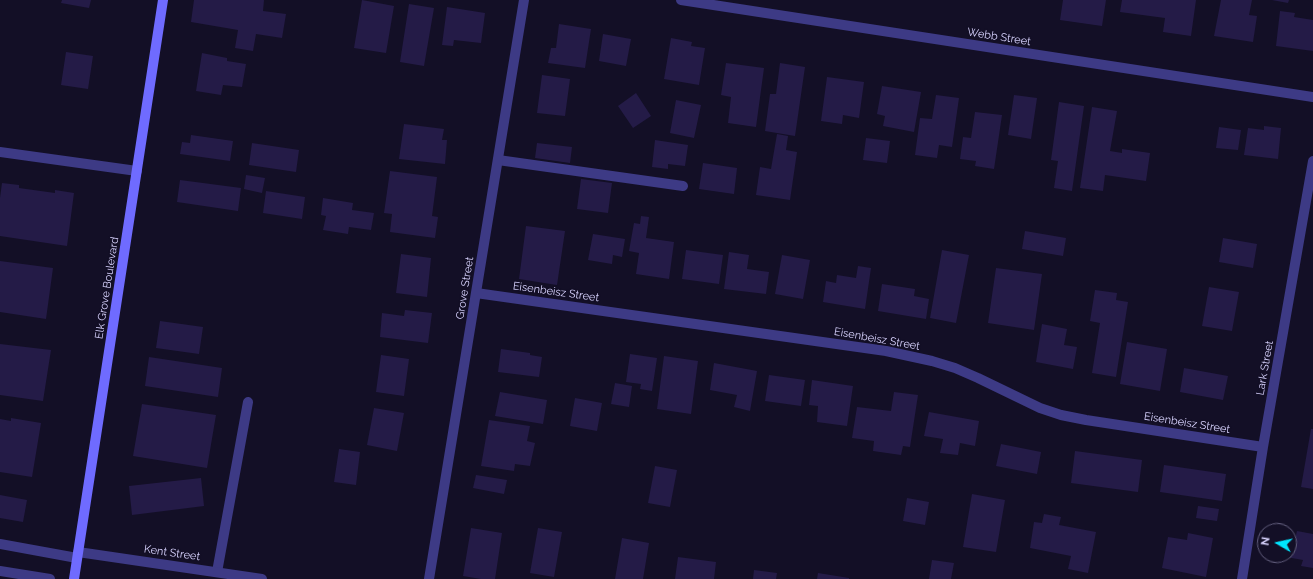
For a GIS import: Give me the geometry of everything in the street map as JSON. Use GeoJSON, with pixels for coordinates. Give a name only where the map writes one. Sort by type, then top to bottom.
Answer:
{"type":"FeatureCollection","features":[{"type":"Feature","properties":{"kind":"main road","name":"Elk Grove Boulevard"},"geometry":{"type":"LineString","coordinates":[[74,579],[163,0]]}},
{"type":"Feature","properties":{"kind":"street","name":"Grove Street"},"geometry":{"type":"LineString","coordinates":[[429,579],[524,0]]}},
{"type":"Feature","properties":{"kind":"street","name":"Webb Street"},"geometry":{"type":"LineString","coordinates":[[681,0],[1313,97]]}},
{"type":"Feature","properties":{"kind":"street"},"geometry":{"type":"LineString","coordinates":[[0,152],[137,172]]}},
{"type":"Feature","properties":{"kind":"street"},"geometry":{"type":"LineString","coordinates":[[498,160],[684,186]]}},
{"type":"Feature","properties":{"kind":"street","name":"Lark Street"},"geometry":{"type":"LineString","coordinates":[[1242,579],[1313,161]]}},
{"type":"Feature","properties":{"kind":"street","name":"Eisenbeisz Street"},"geometry":{"type":"LineString","coordinates":[[476,293],[886,352],[932,361],[955,368],[1033,405],[1061,415],[1264,447]]}},
{"type":"Feature","properties":{"kind":"street"},"geometry":{"type":"LineString","coordinates":[[218,572],[248,402]]}},
{"type":"Feature","properties":{"kind":"street","name":"Kent Street"},"geometry":{"type":"LineString","coordinates":[[0,544],[262,579]]}},
{"type":"Feature","properties":{"kind":"street"},"geometry":{"type":"LineString","coordinates":[[0,571],[50,579]]}},
{"type":"Feature","properties":{"kind":"building"},"geometry":{"type":"Polygon","coordinates":[[[62,0],[91,0],[89,8],[61,3],[62,0]]]}},
{"type":"Feature","properties":{"kind":"building"},"geometry":{"type":"Polygon","coordinates":[[[194,0],[264,0],[263,11],[286,14],[282,38],[256,34],[253,51],[235,48],[238,30],[191,22],[194,0]]]}},
{"type":"Feature","properties":{"kind":"building"},"geometry":{"type":"Polygon","coordinates":[[[362,0],[394,6],[386,53],[354,48],[362,0]]]}},
{"type":"Feature","properties":{"kind":"building"},"geometry":{"type":"Polygon","coordinates":[[[1063,0],[1106,0],[1102,26],[1060,20],[1063,0]]]}},
{"type":"Feature","properties":{"kind":"building"},"geometry":{"type":"Polygon","coordinates":[[[1122,0],[1196,0],[1191,36],[1163,32],[1165,18],[1120,12],[1122,0]]]}},
{"type":"Feature","properties":{"kind":"building"},"geometry":{"type":"Polygon","coordinates":[[[1221,0],[1252,0],[1249,15],[1257,16],[1253,42],[1214,36],[1221,0]]]}},
{"type":"Feature","properties":{"kind":"building"},"geometry":{"type":"Polygon","coordinates":[[[1272,0],[1289,0],[1288,3],[1272,0]]]}},
{"type":"Feature","properties":{"kind":"building"},"geometry":{"type":"Polygon","coordinates":[[[409,4],[434,8],[424,66],[400,62],[409,4]]]}},
{"type":"Feature","properties":{"kind":"building"},"geometry":{"type":"Polygon","coordinates":[[[447,7],[485,13],[481,43],[454,40],[453,46],[442,45],[447,7]]]}},
{"type":"Feature","properties":{"kind":"building"},"geometry":{"type":"Polygon","coordinates":[[[1280,11],[1295,13],[1294,17],[1313,20],[1313,51],[1276,46],[1280,11]]]}},
{"type":"Feature","properties":{"kind":"building"},"geometry":{"type":"Polygon","coordinates":[[[559,24],[591,29],[585,68],[548,63],[551,48],[556,48],[559,24]]]}},
{"type":"Feature","properties":{"kind":"building"},"geometry":{"type":"Polygon","coordinates":[[[603,34],[631,39],[626,66],[599,61],[603,34]]]}},
{"type":"Feature","properties":{"kind":"building"},"geometry":{"type":"Polygon","coordinates":[[[671,38],[692,42],[691,46],[705,48],[699,85],[664,79],[671,38]]]}},
{"type":"Feature","properties":{"kind":"building"},"geometry":{"type":"Polygon","coordinates":[[[66,52],[93,56],[88,89],[61,85],[66,52]]]}},
{"type":"Feature","properties":{"kind":"building"},"geometry":{"type":"Polygon","coordinates":[[[202,53],[227,58],[227,61],[246,64],[242,87],[223,85],[221,95],[196,91],[202,53]]]}},
{"type":"Feature","properties":{"kind":"building"},"geometry":{"type":"Polygon","coordinates":[[[726,63],[764,68],[756,127],[728,123],[731,97],[721,95],[726,63]]]}},
{"type":"Feature","properties":{"kind":"building"},"geometry":{"type":"Polygon","coordinates":[[[780,63],[805,67],[795,136],[765,131],[770,94],[776,94],[780,63]]]}},
{"type":"Feature","properties":{"kind":"building"},"geometry":{"type":"Polygon","coordinates":[[[542,75],[570,79],[565,116],[537,113],[542,75]]]}},
{"type":"Feature","properties":{"kind":"building"},"geometry":{"type":"Polygon","coordinates":[[[827,77],[864,82],[859,118],[843,115],[842,124],[821,121],[827,77]]]}},
{"type":"Feature","properties":{"kind":"building"},"geometry":{"type":"Polygon","coordinates":[[[882,86],[921,92],[914,132],[883,126],[885,116],[877,114],[882,86]]]}},
{"type":"Feature","properties":{"kind":"building"},"geometry":{"type":"Polygon","coordinates":[[[636,93],[651,116],[633,128],[618,106],[636,93]]]}},
{"type":"Feature","properties":{"kind":"building"},"geometry":{"type":"Polygon","coordinates":[[[936,95],[959,98],[952,147],[939,145],[937,158],[915,155],[920,118],[932,119],[936,95]]]}},
{"type":"Feature","properties":{"kind":"building"},"geometry":{"type":"Polygon","coordinates":[[[1014,95],[1037,98],[1031,139],[1008,135],[1014,95]]]}},
{"type":"Feature","properties":{"kind":"building"},"geometry":{"type":"Polygon","coordinates":[[[676,100],[701,105],[694,138],[670,133],[676,100]]]}},
{"type":"Feature","properties":{"kind":"building"},"geometry":{"type":"Polygon","coordinates":[[[1059,102],[1084,106],[1072,191],[1054,188],[1058,161],[1051,160],[1059,102]]]}},
{"type":"Feature","properties":{"kind":"building"},"geometry":{"type":"Polygon","coordinates":[[[1092,107],[1117,111],[1110,151],[1122,153],[1122,149],[1150,153],[1146,181],[1105,175],[1103,191],[1080,188],[1092,107]]]}},
{"type":"Feature","properties":{"kind":"building"},"geometry":{"type":"Polygon","coordinates":[[[975,112],[1002,115],[994,169],[975,166],[976,161],[960,159],[963,137],[971,138],[975,112]]]}},
{"type":"Feature","properties":{"kind":"building"},"geometry":{"type":"Polygon","coordinates":[[[404,124],[444,129],[442,140],[447,140],[445,164],[399,159],[404,124]]]}},
{"type":"Feature","properties":{"kind":"building"},"geometry":{"type":"Polygon","coordinates":[[[1264,126],[1281,128],[1278,159],[1244,155],[1248,128],[1264,130],[1264,126]]]}},
{"type":"Feature","properties":{"kind":"building"},"geometry":{"type":"Polygon","coordinates":[[[1219,127],[1241,130],[1238,150],[1216,148],[1219,127]]]}},
{"type":"Feature","properties":{"kind":"building"},"geometry":{"type":"Polygon","coordinates":[[[777,134],[788,136],[786,150],[797,152],[790,200],[756,195],[760,167],[771,169],[777,134]]]}},
{"type":"Feature","properties":{"kind":"building"},"geometry":{"type":"Polygon","coordinates":[[[191,135],[233,141],[230,161],[180,154],[182,142],[190,143],[191,135]]]}},
{"type":"Feature","properties":{"kind":"building"},"geometry":{"type":"Polygon","coordinates":[[[866,138],[890,141],[887,163],[863,160],[866,138]]]}},
{"type":"Feature","properties":{"kind":"building"},"geometry":{"type":"Polygon","coordinates":[[[655,140],[688,145],[685,166],[668,164],[668,169],[652,167],[655,140]]]}},
{"type":"Feature","properties":{"kind":"building"},"geometry":{"type":"Polygon","coordinates":[[[252,143],[299,150],[296,172],[249,165],[252,143]]]}},
{"type":"Feature","properties":{"kind":"building"},"geometry":{"type":"Polygon","coordinates":[[[537,143],[572,147],[570,163],[535,158],[537,143]]]}},
{"type":"Feature","properties":{"kind":"building"},"geometry":{"type":"Polygon","coordinates":[[[703,163],[737,168],[734,194],[699,189],[703,163]]]}},
{"type":"Feature","properties":{"kind":"building"},"geometry":{"type":"Polygon","coordinates":[[[390,171],[437,177],[432,216],[438,217],[435,238],[390,232],[392,214],[384,213],[390,171]]]}},
{"type":"Feature","properties":{"kind":"building"},"geometry":{"type":"Polygon","coordinates":[[[246,175],[265,178],[262,193],[244,189],[246,175]]]}},
{"type":"Feature","properties":{"kind":"building"},"geometry":{"type":"Polygon","coordinates":[[[581,179],[612,183],[608,213],[577,209],[581,179]]]}},
{"type":"Feature","properties":{"kind":"building"},"geometry":{"type":"Polygon","coordinates":[[[180,180],[241,188],[238,211],[177,202],[180,180]]]}},
{"type":"Feature","properties":{"kind":"building"},"geometry":{"type":"Polygon","coordinates":[[[2,183],[19,185],[19,188],[55,193],[55,190],[74,193],[67,246],[0,236],[0,198],[2,183]]]}},
{"type":"Feature","properties":{"kind":"building"},"geometry":{"type":"Polygon","coordinates":[[[266,191],[305,197],[302,219],[263,213],[266,191]]]}},
{"type":"Feature","properties":{"kind":"building"},"geometry":{"type":"Polygon","coordinates":[[[323,198],[353,203],[352,210],[374,213],[371,230],[349,227],[348,234],[323,230],[326,216],[321,215],[323,198]]]}},
{"type":"Feature","properties":{"kind":"building"},"geometry":{"type":"Polygon","coordinates":[[[641,216],[649,217],[646,238],[674,242],[669,279],[636,274],[639,253],[629,251],[634,223],[640,224],[641,216]]]}},
{"type":"Feature","properties":{"kind":"building"},"geometry":{"type":"Polygon","coordinates":[[[526,226],[565,231],[557,285],[519,279],[526,226]]]}},
{"type":"Feature","properties":{"kind":"building"},"geometry":{"type":"Polygon","coordinates":[[[1025,231],[1066,238],[1063,256],[1022,249],[1025,231]]]}},
{"type":"Feature","properties":{"kind":"building"},"geometry":{"type":"Polygon","coordinates":[[[593,234],[625,239],[622,257],[613,255],[612,264],[588,260],[593,234]]]}},
{"type":"Feature","properties":{"kind":"building"},"geometry":{"type":"Polygon","coordinates":[[[1223,238],[1257,244],[1253,268],[1219,262],[1223,238]]]}},
{"type":"Feature","properties":{"kind":"building"},"geometry":{"type":"Polygon","coordinates":[[[686,250],[723,255],[719,284],[682,279],[686,250]]]}},
{"type":"Feature","properties":{"kind":"building"},"geometry":{"type":"Polygon","coordinates":[[[942,250],[969,255],[956,323],[930,318],[942,250]]]}},
{"type":"Feature","properties":{"kind":"building"},"geometry":{"type":"Polygon","coordinates":[[[729,252],[749,255],[747,269],[769,272],[766,294],[724,289],[729,252]]]}},
{"type":"Feature","properties":{"kind":"building"},"geometry":{"type":"Polygon","coordinates":[[[401,254],[431,258],[427,297],[396,293],[401,254]]]}},
{"type":"Feature","properties":{"kind":"building"},"geometry":{"type":"Polygon","coordinates":[[[782,255],[810,260],[803,299],[775,294],[782,255]]]}},
{"type":"Feature","properties":{"kind":"building"},"geometry":{"type":"Polygon","coordinates":[[[0,261],[53,268],[46,319],[0,312],[0,261]]]}},
{"type":"Feature","properties":{"kind":"building"},"geometry":{"type":"Polygon","coordinates":[[[858,266],[871,268],[865,309],[823,302],[826,281],[836,283],[837,275],[856,278],[858,266]]]}},
{"type":"Feature","properties":{"kind":"building"},"geometry":{"type":"Polygon","coordinates":[[[996,268],[1042,274],[1034,330],[988,323],[996,268]]]}},
{"type":"Feature","properties":{"kind":"building"},"geometry":{"type":"Polygon","coordinates":[[[882,284],[915,289],[914,296],[929,299],[926,319],[878,311],[882,284]]]}},
{"type":"Feature","properties":{"kind":"building"},"geometry":{"type":"Polygon","coordinates":[[[1209,287],[1239,292],[1232,331],[1202,326],[1209,287]]]}},
{"type":"Feature","properties":{"kind":"building"},"geometry":{"type":"Polygon","coordinates":[[[1095,290],[1117,293],[1116,300],[1128,302],[1116,377],[1092,373],[1100,323],[1090,321],[1095,290]]]}},
{"type":"Feature","properties":{"kind":"building"},"geometry":{"type":"Polygon","coordinates":[[[405,310],[432,313],[428,343],[380,337],[382,313],[404,316],[405,310]]]}},
{"type":"Feature","properties":{"kind":"building"},"geometry":{"type":"Polygon","coordinates":[[[160,321],[203,327],[199,354],[156,348],[160,321]]]}},
{"type":"Feature","properties":{"kind":"building"},"geometry":{"type":"Polygon","coordinates":[[[1042,324],[1067,329],[1064,345],[1077,347],[1073,369],[1036,362],[1042,324]]]}},
{"type":"Feature","properties":{"kind":"building"},"geometry":{"type":"Polygon","coordinates":[[[1127,342],[1167,349],[1160,391],[1120,384],[1127,342]]]}},
{"type":"Feature","properties":{"kind":"building"},"geometry":{"type":"Polygon","coordinates":[[[0,344],[51,350],[43,401],[0,395],[0,344]]]}},
{"type":"Feature","properties":{"kind":"building"},"geometry":{"type":"Polygon","coordinates":[[[501,349],[530,353],[530,355],[542,357],[539,377],[498,372],[501,349]]]}},
{"type":"Feature","properties":{"kind":"building"},"geometry":{"type":"Polygon","coordinates":[[[630,354],[657,358],[652,391],[640,389],[641,384],[626,382],[630,354]]]}},
{"type":"Feature","properties":{"kind":"building"},"geometry":{"type":"Polygon","coordinates":[[[381,355],[409,359],[404,396],[376,392],[381,355]]]}},
{"type":"Feature","properties":{"kind":"building"},"geometry":{"type":"Polygon","coordinates":[[[664,356],[698,361],[691,414],[657,409],[664,356]]]}},
{"type":"Feature","properties":{"kind":"building"},"geometry":{"type":"Polygon","coordinates":[[[149,357],[222,368],[218,397],[145,386],[149,357]]]}},
{"type":"Feature","properties":{"kind":"building"},"geometry":{"type":"Polygon","coordinates":[[[714,363],[757,371],[750,411],[734,407],[737,395],[710,390],[714,363]]]}},
{"type":"Feature","properties":{"kind":"building"},"geometry":{"type":"Polygon","coordinates":[[[1184,368],[1228,376],[1223,400],[1180,392],[1184,368]]]}},
{"type":"Feature","properties":{"kind":"building"},"geometry":{"type":"Polygon","coordinates":[[[769,375],[805,380],[801,406],[765,401],[769,375]]]}},
{"type":"Feature","properties":{"kind":"building"},"geometry":{"type":"Polygon","coordinates":[[[812,380],[853,386],[847,426],[817,422],[818,406],[809,405],[812,380]]]}},
{"type":"Feature","properties":{"kind":"building"},"geometry":{"type":"Polygon","coordinates":[[[615,383],[632,386],[629,407],[611,404],[615,383]]]}},
{"type":"Feature","properties":{"kind":"building"},"geometry":{"type":"Polygon","coordinates":[[[500,392],[547,400],[543,424],[495,416],[500,392]]]}},
{"type":"Feature","properties":{"kind":"building"},"geometry":{"type":"Polygon","coordinates":[[[894,392],[918,395],[910,447],[903,446],[901,455],[873,451],[874,441],[852,438],[857,407],[891,411],[894,392]]]}},
{"type":"Feature","properties":{"kind":"building"},"geometry":{"type":"Polygon","coordinates":[[[575,398],[602,403],[597,431],[570,426],[575,398]]]}},
{"type":"Feature","properties":{"kind":"building"},"geometry":{"type":"Polygon","coordinates":[[[142,404],[216,415],[207,468],[133,456],[142,404]]]}},
{"type":"Feature","properties":{"kind":"building"},"geometry":{"type":"Polygon","coordinates":[[[374,408],[404,413],[397,451],[367,445],[374,408]]]}},
{"type":"Feature","properties":{"kind":"building"},"geometry":{"type":"Polygon","coordinates":[[[929,412],[979,421],[975,446],[960,443],[958,455],[940,453],[943,439],[924,436],[929,412]]]}},
{"type":"Feature","properties":{"kind":"building"},"geometry":{"type":"Polygon","coordinates":[[[11,418],[41,423],[32,477],[0,472],[0,419],[11,421],[11,418]]]}},
{"type":"Feature","properties":{"kind":"building"},"geometry":{"type":"Polygon","coordinates":[[[489,420],[530,426],[527,441],[535,443],[530,466],[515,464],[514,471],[481,466],[489,420]]]}},
{"type":"Feature","properties":{"kind":"building"},"geometry":{"type":"Polygon","coordinates":[[[1311,429],[1313,429],[1313,489],[1301,487],[1311,429]]]}},
{"type":"Feature","properties":{"kind":"building"},"geometry":{"type":"Polygon","coordinates":[[[1001,444],[1041,452],[1037,474],[996,466],[1001,444]]]}},
{"type":"Feature","properties":{"kind":"building"},"geometry":{"type":"Polygon","coordinates":[[[339,449],[360,452],[356,485],[334,482],[339,449]]]}},
{"type":"Feature","properties":{"kind":"building"},"geometry":{"type":"Polygon","coordinates":[[[1075,451],[1142,460],[1138,492],[1071,483],[1075,451]]]}},
{"type":"Feature","properties":{"kind":"building"},"geometry":{"type":"Polygon","coordinates":[[[1164,465],[1226,474],[1222,501],[1160,492],[1164,465]]]}},
{"type":"Feature","properties":{"kind":"building"},"geometry":{"type":"Polygon","coordinates":[[[655,466],[677,470],[670,507],[648,503],[655,466]]]}},
{"type":"Feature","properties":{"kind":"building"},"geometry":{"type":"Polygon","coordinates":[[[476,475],[507,480],[504,494],[473,488],[476,475]]]}},
{"type":"Feature","properties":{"kind":"building"},"geometry":{"type":"Polygon","coordinates":[[[201,478],[204,506],[132,515],[129,486],[201,478]]]}},
{"type":"Feature","properties":{"kind":"building"},"geometry":{"type":"Polygon","coordinates":[[[972,494],[1005,500],[996,552],[963,547],[972,494]]]}},
{"type":"Feature","properties":{"kind":"building"},"geometry":{"type":"Polygon","coordinates":[[[0,495],[27,500],[23,522],[0,518],[0,495]]]}},
{"type":"Feature","properties":{"kind":"building"},"geometry":{"type":"Polygon","coordinates":[[[907,498],[929,502],[925,525],[903,521],[907,498]]]}},
{"type":"Feature","properties":{"kind":"building"},"geometry":{"type":"Polygon","coordinates":[[[1198,506],[1219,509],[1217,521],[1196,518],[1198,506]]]}},
{"type":"Feature","properties":{"kind":"building"},"geometry":{"type":"Polygon","coordinates":[[[1044,514],[1061,517],[1059,525],[1096,532],[1088,573],[1068,569],[1071,556],[1030,548],[1034,522],[1042,523],[1044,514]]]}},
{"type":"Feature","properties":{"kind":"building"},"geometry":{"type":"Polygon","coordinates":[[[471,528],[502,533],[495,579],[481,579],[463,576],[471,528]]]}},
{"type":"Feature","properties":{"kind":"building"},"geometry":{"type":"Polygon","coordinates":[[[538,528],[562,532],[554,577],[530,573],[538,528]]]}},
{"type":"Feature","properties":{"kind":"building"},"geometry":{"type":"Polygon","coordinates":[[[1297,531],[1313,534],[1313,568],[1301,566],[1303,560],[1297,559],[1297,531]]]}},
{"type":"Feature","properties":{"kind":"building"},"geometry":{"type":"Polygon","coordinates":[[[1188,533],[1213,538],[1206,577],[1162,568],[1168,537],[1187,540],[1188,533]]]}},
{"type":"Feature","properties":{"kind":"building"},"geometry":{"type":"Polygon","coordinates":[[[622,538],[649,543],[643,579],[615,579],[622,538]]]}},
{"type":"Feature","properties":{"kind":"building"},"geometry":{"type":"Polygon","coordinates":[[[678,557],[716,562],[714,579],[675,579],[678,557]]]}},
{"type":"Feature","properties":{"kind":"building"},"geometry":{"type":"Polygon","coordinates":[[[932,560],[954,563],[951,579],[929,579],[932,560]]]}},
{"type":"Feature","properties":{"kind":"building"},"geometry":{"type":"Polygon","coordinates":[[[754,570],[777,573],[776,579],[753,579],[754,570]]]}},
{"type":"Feature","properties":{"kind":"building"},"geometry":{"type":"Polygon","coordinates":[[[818,573],[849,578],[849,579],[817,579],[818,573]]]}}]}
